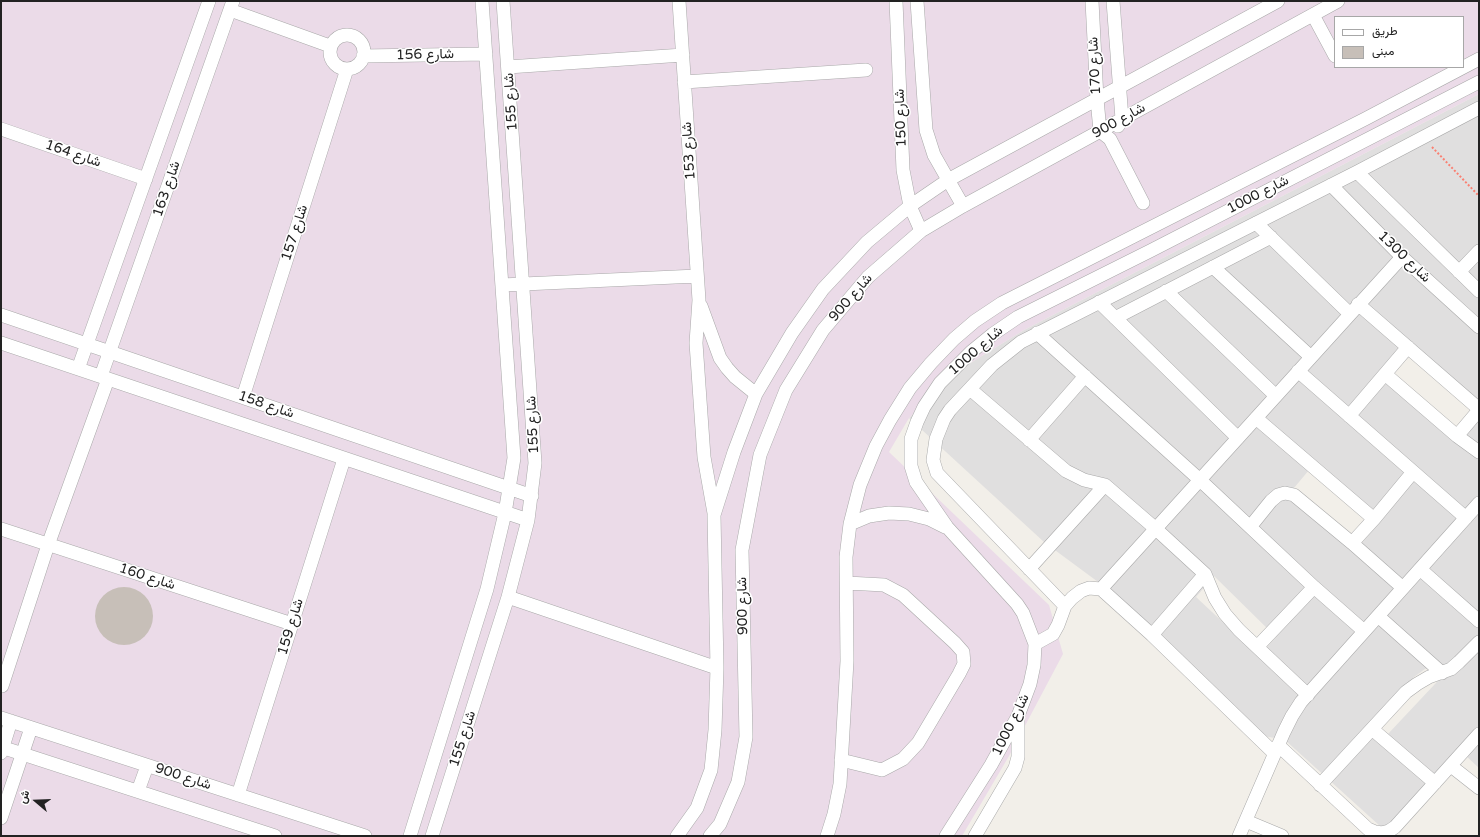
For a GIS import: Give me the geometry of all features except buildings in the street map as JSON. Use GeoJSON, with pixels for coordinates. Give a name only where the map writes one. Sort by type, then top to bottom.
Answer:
{"type":"FeatureCollection","features":[{"type":"Feature","properties":{"kind":"street","name":"شارع 163"},"geometry":{"type":"LineString","coordinates":[[78,369],[208,1]]}},
{"type":"Feature","properties":{"kind":"street","name":"شارع 155"},"geometry":{"type":"LineString","coordinates":[[410,836],[486,589],[505,513],[514,458],[482,1]]}},
{"type":"Feature","properties":{"kind":"street","name":"شارع 155"},"geometry":{"type":"LineString","coordinates":[[432,836],[508,597],[528,520],[535,463],[524,284],[503,1]]}},
{"type":"Feature","properties":{"kind":"street","name":"شارع 153"},"geometry":{"type":"LineString","coordinates":[[679,1],[699,300]]}},
{"type":"Feature","properties":{"kind":"street","name":"شارع 150"},"geometry":{"type":"LineString","coordinates":[[896,1],[903,170],[910,206],[921,231]]}},
{"type":"Feature","properties":{"kind":"street","name":"شارع 150"},"geometry":{"type":"LineString","coordinates":[[917,1],[926,130],[934,156],[963,206]]}},
{"type":"Feature","properties":{"kind":"street","name":"شارع 900"},"geometry":{"type":"LineString","coordinates":[[677,836],[697,808],[711,770],[716,730],[717,668],[714,515],[734,452],[756,394],[792,333],[824,289],[867,242],[910,206],[948,180],[1278,1]]}},
{"type":"Feature","properties":{"kind":"street","name":"شارع 900"},"geometry":{"type":"LineString","coordinates":[[710,836],[720,824],[738,782],[746,736],[742,550],[760,455],[786,390],[822,330],[868,277],[921,231],[963,206],[1105,135],[1122,119],[1338,1]]}},
{"type":"Feature","properties":{"kind":"street"},"geometry":{"type":"LineString","coordinates":[[231,5],[330,46]]}},
{"type":"Feature","properties":{"kind":"street","name":"شارع 163"},"geometry":{"type":"LineString","coordinates":[[2,686],[104,378],[109,352],[231,5]]}},
{"type":"Feature","properties":{"kind":"street"},"geometry":{"type":"LineString","coordinates":[[1092,7],[1113,7]]}},
{"type":"Feature","properties":{"kind":"street","name":"شارع 170"},"geometry":{"type":"LineString","coordinates":[[1092,7],[1097,99],[1105,135]]}},
{"type":"Feature","properties":{"kind":"street","name":"شارع 170"},"geometry":{"type":"LineString","coordinates":[[1113,7],[1122,119]]}},
{"type":"Feature","properties":{"kind":"street"},"geometry":{"type":"LineString","coordinates":[[1313,14],[1334,54]]}},
{"type":"Feature","properties":{"kind":"street"},"geometry":{"type":"LineString","coordinates":[[483,17],[504,16]]}},
{"type":"Feature","properties":{"kind":"street"},"geometry":{"type":"LineString","coordinates":[[347,34],[357,38],[363,46],[364,56],[360,63],[354,67],[347,69],[339,67],[333,62],[329,54],[330,46],[337,37],[347,34]]}},
{"type":"Feature","properties":{"kind":"street","name":"شارع 156"},"geometry":{"type":"LineString","coordinates":[[364,56],[486,54]]}},
{"type":"Feature","properties":{"kind":"street"},"geometry":{"type":"LineString","coordinates":[[508,67],[682,55]]}},
{"type":"Feature","properties":{"kind":"street","name":"شارع 1000"},"geometry":{"type":"LineString","coordinates":[[1464,67],[1479,59]]}},
{"type":"Feature","properties":{"kind":"street","name":"شارع 1000"},"geometry":{"type":"LineString","coordinates":[[826,836],[834,814],[840,784],[847,661],[846,557],[850,524],[860,485],[876,446],[910,388],[931,362],[975,321],[1002,303],[1365,119],[1462,68]]}},
{"type":"Feature","properties":{"kind":"street","name":"شارع 157"},"geometry":{"type":"LineString","coordinates":[[243,397],[347,69]]}},
{"type":"Feature","properties":{"kind":"street"},"geometry":{"type":"LineString","coordinates":[[684,82],[866,70]]}},
{"type":"Feature","properties":{"kind":"street","name":"شارع 1000"},"geometry":{"type":"LineString","coordinates":[[946,836],[992,765],[1018,716],[1030,684],[1034,665],[1035,644],[1023,613],[947,528],[916,482],[911,466],[911,439],[924,407],[940,383],[971,352],[993,334],[1018,317],[1479,82]]}},
{"type":"Feature","properties":{"kind":"street"},"geometry":{"type":"LineString","coordinates":[[1065,606],[937,473],[933,460],[934,449],[939,428],[950,410],[992,365],[1006,353],[1037,333],[1331,185],[1479,108]]}},
{"type":"Feature","properties":{"kind":"street","name":"شارع 164"},"geometry":{"type":"LineString","coordinates":[[1,129],[146,179]]}},
{"type":"Feature","properties":{"kind":"street"},"geometry":{"type":"LineString","coordinates":[[1105,135],[1143,204]]}},
{"type":"Feature","properties":{"kind":"street","name":"شارع 1300"},"geometry":{"type":"LineString","coordinates":[[1356,172],[1479,291]]}},
{"type":"Feature","properties":{"kind":"street","name":"شارع 1300"},"geometry":{"type":"LineString","coordinates":[[1331,185],[1402,257],[1479,327]]}},
{"type":"Feature","properties":{"kind":"street"},"geometry":{"type":"LineString","coordinates":[[1256,223],[1354,309],[1408,347],[1479,409],[1457,436]]}},
{"type":"Feature","properties":{"kind":"street"},"geometry":{"type":"LineString","coordinates":[[1115,318],[1271,237]]}},
{"type":"Feature","properties":{"kind":"street"},"geometry":{"type":"LineString","coordinates":[[1458,272],[1479,251]]}},
{"type":"Feature","properties":{"kind":"street"},"geometry":{"type":"LineString","coordinates":[[1101,589],[1402,257]]}},
{"type":"Feature","properties":{"kind":"street"},"geometry":{"type":"LineString","coordinates":[[1213,267],[1311,357]]}},
{"type":"Feature","properties":{"kind":"street"},"geometry":{"type":"LineString","coordinates":[[502,285],[697,276]]}},
{"type":"Feature","properties":{"kind":"street"},"geometry":{"type":"LineString","coordinates":[[1166,291],[1276,396]]}},
{"type":"Feature","properties":{"kind":"street"},"geometry":{"type":"LineString","coordinates":[[699,300],[720,358],[735,377],[756,394]]}},
{"type":"Feature","properties":{"kind":"street"},"geometry":{"type":"LineString","coordinates":[[699,300],[696,343],[704,457],[714,515]]}},
{"type":"Feature","properties":{"kind":"street"},"geometry":{"type":"LineString","coordinates":[[1099,302],[1238,438]]}},
{"type":"Feature","properties":{"kind":"street","name":"شارع 158"},"geometry":{"type":"LineString","coordinates":[[1,315],[532,496]]}},
{"type":"Feature","properties":{"kind":"street"},"geometry":{"type":"LineString","coordinates":[[1037,333],[1200,480],[1364,632]]}},
{"type":"Feature","properties":{"kind":"street","name":"شارع 158"},"geometry":{"type":"LineString","coordinates":[[1,343],[528,520]]}},
{"type":"Feature","properties":{"kind":"street"},"geometry":{"type":"LineString","coordinates":[[1349,416],[1408,347]]}},
{"type":"Feature","properties":{"kind":"street"},"geometry":{"type":"LineString","coordinates":[[1298,371],[1466,518]]}},
{"type":"Feature","properties":{"kind":"street"},"geometry":{"type":"LineString","coordinates":[[1385,374],[1457,436],[1479,452]]}},
{"type":"Feature","properties":{"kind":"street"},"geometry":{"type":"LineString","coordinates":[[1029,440],[1085,376]]}},
{"type":"Feature","properties":{"kind":"street"},"geometry":{"type":"LineString","coordinates":[[970,388],[1029,440],[1066,470],[1084,480],[1105,485],[1156,529],[1205,574],[1215,598],[1225,614],[1257,647],[1308,695]]}},
{"type":"Feature","properties":{"kind":"street"},"geometry":{"type":"LineString","coordinates":[[1256,418],[1374,519]]}},
{"type":"Feature","properties":{"kind":"street","name":"شارع 159"},"geometry":{"type":"LineString","coordinates":[[238,795],[344,458]]}},
{"type":"Feature","properties":{"kind":"street"},"geometry":{"type":"LineString","coordinates":[[1352,543],[1413,472]]}},
{"type":"Feature","properties":{"kind":"street"},"geometry":{"type":"LineString","coordinates":[[1029,569],[1105,485]]}},
{"type":"Feature","properties":{"kind":"street"},"geometry":{"type":"LineString","coordinates":[[1250,527],[1271,501],[1278,495],[1285,493],[1294,495],[1403,588]]}},
{"type":"Feature","properties":{"kind":"street"},"geometry":{"type":"LineString","coordinates":[[1239,836],[1276,749],[1292,716],[1308,695],[1479,503]]}},
{"type":"Feature","properties":{"kind":"street"},"geometry":{"type":"LineString","coordinates":[[850,524],[869,516],[902,513],[928,518],[947,528]]}},
{"type":"Feature","properties":{"kind":"street","name":"شارع 160"},"geometry":{"type":"LineString","coordinates":[[1,529],[292,624]]}},
{"type":"Feature","properties":{"kind":"street"},"geometry":{"type":"LineString","coordinates":[[1420,569],[1477,616]]}},
{"type":"Feature","properties":{"kind":"street"},"geometry":{"type":"LineString","coordinates":[[1152,635],[1205,574]]}},
{"type":"Feature","properties":{"kind":"street"},"geometry":{"type":"LineString","coordinates":[[841,760],[882,770],[903,759],[918,743],[964,664],[963,652],[904,595],[884,585],[846,583]]}},
{"type":"Feature","properties":{"kind":"street"},"geometry":{"type":"LineString","coordinates":[[1257,647],[1314,587]]}},
{"type":"Feature","properties":{"kind":"street"},"geometry":{"type":"LineString","coordinates":[[1035,644],[1053,634],[1065,606],[1072,598],[1085,589],[1101,589],[1276,749],[1320,785],[1368,829],[1375,832],[1382,833],[1395,827],[1479,734]]}},
{"type":"Feature","properties":{"kind":"street"},"geometry":{"type":"LineString","coordinates":[[508,597],[717,668]]}},
{"type":"Feature","properties":{"kind":"street"},"geometry":{"type":"LineString","coordinates":[[1378,616],[1442,672]]}},
{"type":"Feature","properties":{"kind":"street"},"geometry":{"type":"LineString","coordinates":[[1320,785],[1406,692],[1417,684],[1451,669],[1479,642]]}},
{"type":"Feature","properties":{"kind":"street"},"geometry":{"type":"LineString","coordinates":[[976,836],[1015,768],[1018,757],[1018,716]]}},
{"type":"Feature","properties":{"kind":"street"},"geometry":{"type":"LineString","coordinates":[[2,749],[6,719]]}},
{"type":"Feature","properties":{"kind":"street","name":"شارع 900"},"geometry":{"type":"LineString","coordinates":[[6,719],[365,836]]}},
{"type":"Feature","properties":{"kind":"street"},"geometry":{"type":"LineString","coordinates":[[1,818],[31,728]]}},
{"type":"Feature","properties":{"kind":"street"},"geometry":{"type":"LineString","coordinates":[[1372,729],[1436,783]]}},
{"type":"Feature","properties":{"kind":"street","name":"شارع 900"},"geometry":{"type":"LineString","coordinates":[[2,749],[22,754],[276,836]]}},
{"type":"Feature","properties":{"kind":"street"},"geometry":{"type":"LineString","coordinates":[[138,791],[147,766]]}},
{"type":"Feature","properties":{"kind":"street"},"geometry":{"type":"LineString","coordinates":[[1451,766],[1479,788]]}},
{"type":"Feature","properties":{"kind":"street"},"geometry":{"type":"LineString","coordinates":[[1246,820],[1282,836]]}},
{"type":"Feature","properties":{"kind":"path"},"geometry":{"type":"LineString","coordinates":[[1422,138],[1479,196]]}},
{"type":"Feature","properties":{"kind":"shaded area"},"geometry":{"type":"Polygon","coordinates":[[[1,1],[1479,1],[1479,94],[1024,330],[959,370],[909,418],[889,452],[1049,605],[1063,654],[1009,756],[962,836],[1,836],[1,1]]]}},
{"type":"Feature","properties":{"kind":"shaded area"},"geometry":{"type":"Polygon","coordinates":[[[1479,94],[1479,768],[1465,755],[1396,836],[1391,836],[1285,740],[1264,736],[1113,593],[1044,542],[909,418],[959,370],[1024,330],[1479,94]],[[1410,356],[1391,374],[1463,433],[1478,415],[1410,356]],[[1309,470],[1294,488],[1361,544],[1376,526],[1309,470]],[[1214,576],[1196,597],[1259,656],[1276,637],[1214,576]],[[1439,666],[1425,669],[1414,677],[1374,722],[1387,735],[1450,668],[1439,666]]]}}]}
